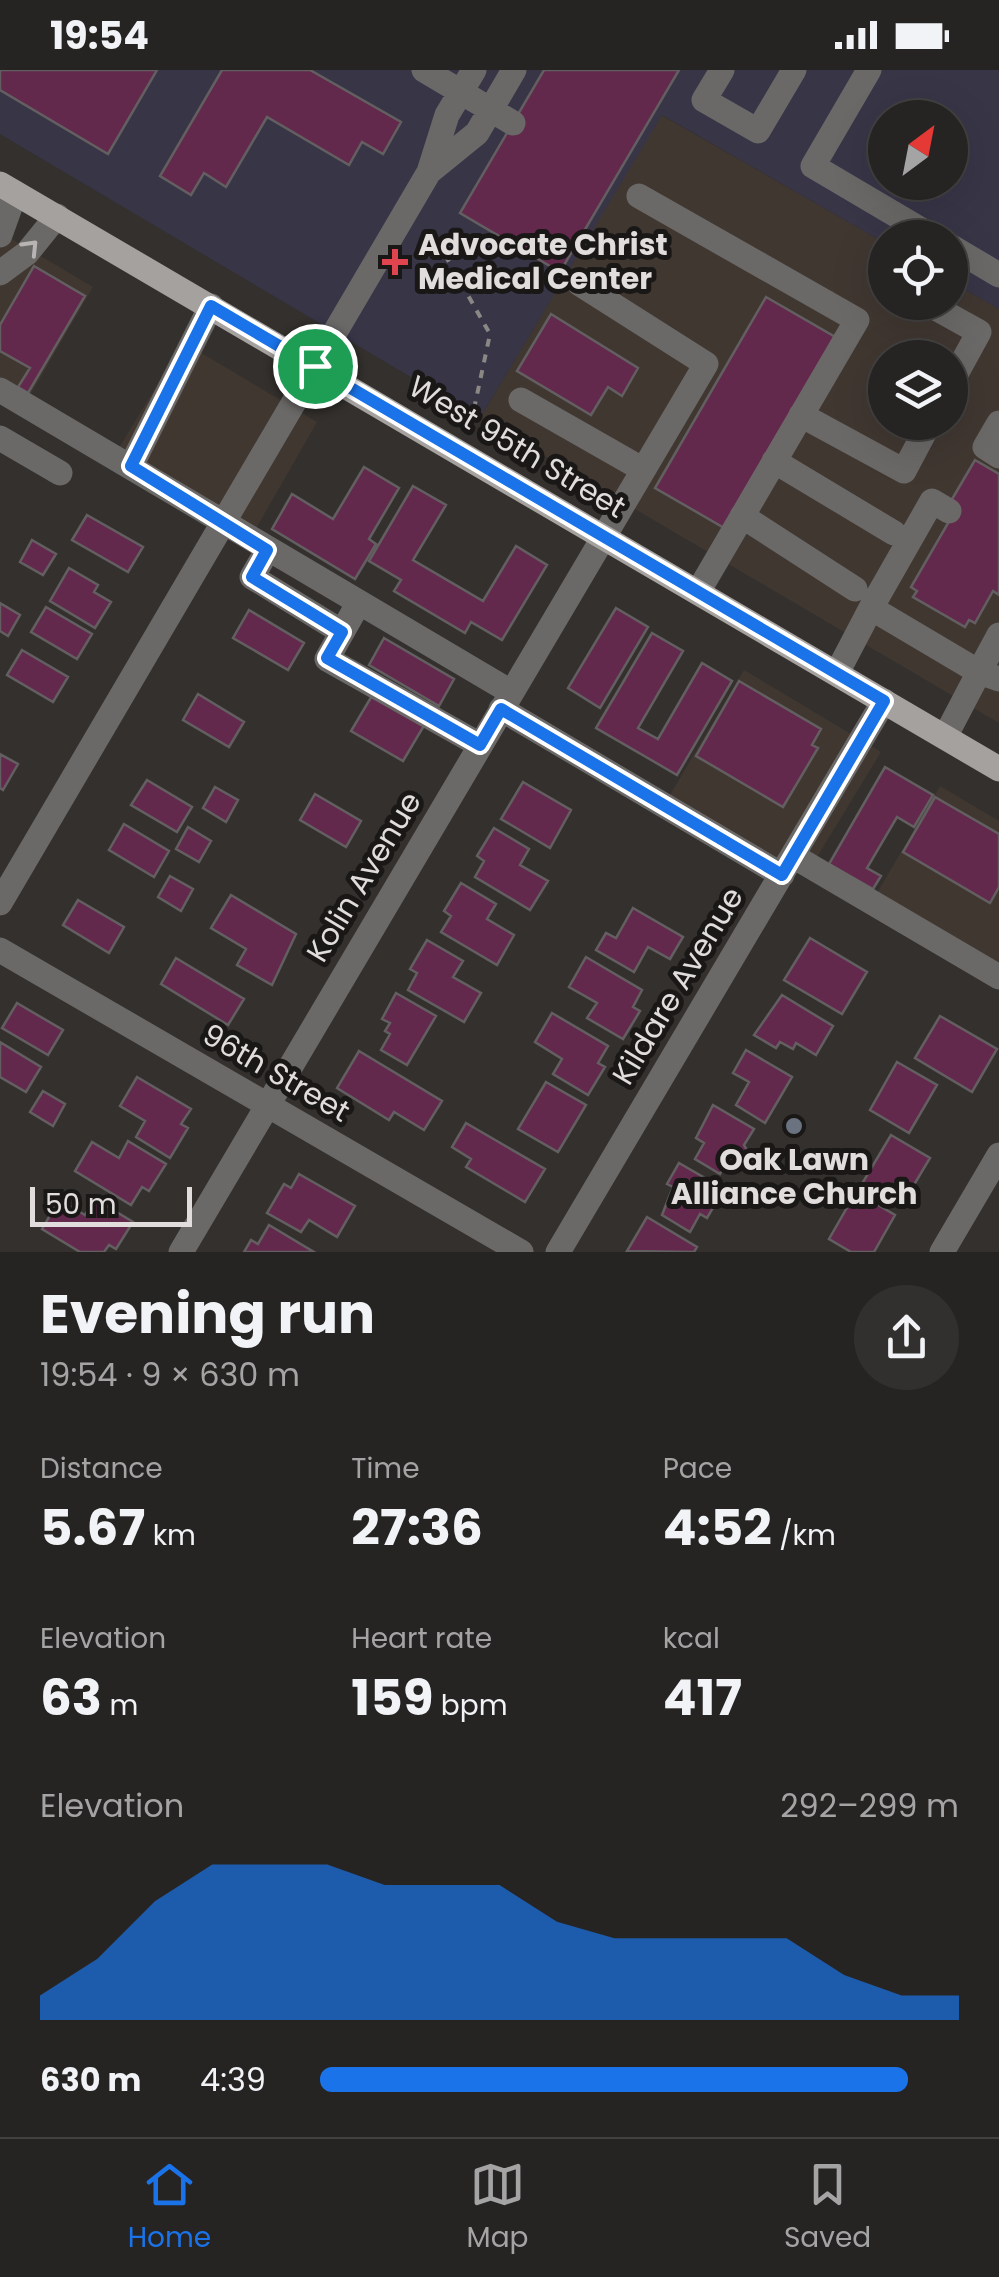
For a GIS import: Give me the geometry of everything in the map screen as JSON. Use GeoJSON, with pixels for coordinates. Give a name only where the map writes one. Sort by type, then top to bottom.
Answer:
{"type":"FeatureCollection","features":[{"type":"Feature","properties":{"kind":"main road","name":"West 95th Street"},"geometry":{"type":"LineString","coordinates":[[8,189],[999,769]]}},
{"type":"Feature","properties":{"kind":"street"},"geometry":{"type":"LineString","coordinates":[[424,70],[467,81],[502,116]]}},
{"type":"Feature","properties":{"kind":"street"},"geometry":{"type":"LineString","coordinates":[[429,172],[502,116],[514,70]]}},
{"type":"Feature","properties":{"kind":"street"},"geometry":{"type":"LineString","coordinates":[[722,70],[704,100],[758,131],[794,70]]}},
{"type":"Feature","properties":{"kind":"street"},"geometry":{"type":"LineString","coordinates":[[870,70],[814,166],[906,220]]}},
{"type":"Feature","properties":{"kind":"street"},"geometry":{"type":"LineString","coordinates":[[0,902],[429,172],[447,116],[467,81]]}},
{"type":"Feature","properties":{"kind":"street"},"geometry":{"type":"LineString","coordinates":[[0,235],[8,189]]}},
{"type":"Feature","properties":{"kind":"street"},"geometry":{"type":"LineString","coordinates":[[639,196],[857,320],[698,592]]}},
{"type":"Feature","properties":{"kind":"street"},"geometry":{"type":"LineString","coordinates":[[0,272],[26,254],[57,216]]}},
{"type":"Feature","properties":{"kind":"street"},"geometry":{"type":"LineString","coordinates":[[968,257],[999,275]]}},
{"type":"Feature","properties":{"kind":"street","name":"Kolin Avenue"},"geometry":{"type":"LineString","coordinates":[[181,1252],[706,364],[580,284]]}},
{"type":"Feature","properties":{"kind":"street"},"geometry":{"type":"LineString","coordinates":[[131,466],[211,306]]}},
{"type":"Feature","properties":{"kind":"street"},"geometry":{"type":"LineString","coordinates":[[957,320],[979,332],[968,352]]}},
{"type":"Feature","properties":{"kind":"street"},"geometry":{"type":"LineString","coordinates":[[0,390],[358,604],[506,700],[787,866],[999,977]]}},
{"type":"Feature","properties":{"kind":"street"},"geometry":{"type":"LineString","coordinates":[[521,400],[642,470]]}},
{"type":"Feature","properties":{"kind":"street"},"geometry":{"type":"LineString","coordinates":[[801,415],[904,471],[920,440]]}},
{"type":"Feature","properties":{"kind":"street"},"geometry":{"type":"LineString","coordinates":[[999,423],[984,447],[999,456]]}},
{"type":"Feature","properties":{"kind":"street"},"geometry":{"type":"LineString","coordinates":[[0,438],[60,473]]}},
{"type":"Feature","properties":{"kind":"street"},"geometry":{"type":"LineString","coordinates":[[774,461],[894,533]]}},
{"type":"Feature","properties":{"kind":"street"},"geometry":{"type":"LineString","coordinates":[[836,673],[863,598],[932,501],[949,511]]}},
{"type":"Feature","properties":{"kind":"street"},"geometry":{"type":"LineString","coordinates":[[742,516],[863,598],[989,676]]}},
{"type":"Feature","properties":{"kind":"street"},"geometry":{"type":"LineString","coordinates":[[267,550],[252,577],[342,632]]}},
{"type":"Feature","properties":{"kind":"street"},"geometry":{"type":"LineString","coordinates":[[358,604],[327,658],[480,745]]}},
{"type":"Feature","properties":{"kind":"street"},"geometry":{"type":"LineString","coordinates":[[944,737],[989,676],[999,636]]}},
{"type":"Feature","properties":{"kind":"street","name":"Kildare Avenue"},"geometry":{"type":"LineString","coordinates":[[558,1252],[884,701]]}},
{"type":"Feature","properties":{"kind":"street","name":"96th Street"},"geometry":{"type":"LineString","coordinates":[[0,950],[521,1252]]}},
{"type":"Feature","properties":{"kind":"street"},"geometry":{"type":"LineString","coordinates":[[942,1252],[999,1155]]}},
{"type":"Feature","properties":{"kind":"path"},"geometry":{"type":"LineString","coordinates":[[436,241],[490,334],[474,408]]}},
{"type":"Feature","properties":{"kind":"shaded area","name":"Advocate Christ Medical Center"},"geometry":{"type":"Polygon","coordinates":[[[0,70],[999,70],[999,309],[968,291],[968,220],[868,220],[868,233],[662,115],[480,418],[0,134],[0,70]]]}},
{"type":"Feature","properties":{"kind":"shaded area"},"geometry":{"type":"Polygon","coordinates":[[[661,115],[868,233],[868,320],[968,320],[968,291],[999,309],[999,723],[480,418],[661,115]]]}},
{"type":"Feature","properties":{"kind":"shaded area"},"geometry":{"type":"Polygon","coordinates":[[[0,232],[93,287],[25,404],[0,390],[0,232]]]}},
{"type":"Feature","properties":{"kind":"shaded area"},"geometry":{"type":"Polygon","coordinates":[[[183,342],[317,422],[250,539],[114,456],[183,342]]]}},
{"type":"Feature","properties":{"kind":"shaded area"},"geometry":{"type":"Polygon","coordinates":[[[744,670],[881,752],[811,867],[782,875],[664,805],[744,670]]]}},
{"type":"Feature","properties":{"kind":"shaded area"},"geometry":{"type":"Polygon","coordinates":[[[940,786],[999,821],[999,977],[871,903],[940,786]]]}},
{"type":"Feature","properties":{"kind":"building"},"geometry":{"type":"Polygon","coordinates":[[[0,70],[157,70],[108,154],[0,90],[0,70]]]}},
{"type":"Feature","properties":{"kind":"building"},"geometry":{"type":"Polygon","coordinates":[[[222,70],[310,70],[401,122],[383,154],[362,142],[349,165],[267,117],[226,187],[204,173],[191,195],[160,176],[222,70]]]}},
{"type":"Feature","properties":{"kind":"building"},"geometry":{"type":"Polygon","coordinates":[[[544,70],[679,70],[560,272],[460,213],[544,70]]]}},
{"type":"Feature","properties":{"kind":"building"},"geometry":{"type":"Polygon","coordinates":[[[34,266],[85,296],[28,393],[18,387],[30,368],[0,351],[0,325],[34,266]]]}},
{"type":"Feature","properties":{"kind":"building"},"geometry":{"type":"Polygon","coordinates":[[[766,297],[837,338],[726,529],[655,488],[766,297]]]}},
{"type":"Feature","properties":{"kind":"building"},"geometry":{"type":"Polygon","coordinates":[[[551,314],[638,368],[622,396],[608,387],[591,415],[517,371],[551,314]]]}},
{"type":"Feature","properties":{"kind":"building"},"geometry":{"type":"Polygon","coordinates":[[[975,460],[999,474],[999,595],[993,591],[975,623],[969,620],[965,627],[913,597],[917,591],[911,587],[955,511],[948,506],[975,460]]]}},
{"type":"Feature","properties":{"kind":"building"},"geometry":{"type":"Polygon","coordinates":[[[364,467],[399,488],[369,539],[376,544],[355,579],[272,529],[292,494],[333,519],[364,467]]]}},
{"type":"Feature","properties":{"kind":"building"},"geometry":{"type":"Polygon","coordinates":[[[413,486],[446,505],[413,560],[483,601],[516,546],[547,565],[502,640],[471,622],[465,633],[394,591],[401,580],[369,561],[413,486]]]}},
{"type":"Feature","properties":{"kind":"building"},"geometry":{"type":"Polygon","coordinates":[[[87,515],[143,547],[128,572],[72,540],[87,515]]]}},
{"type":"Feature","properties":{"kind":"building"},"geometry":{"type":"Polygon","coordinates":[[[32,540],[56,554],[43,575],[20,562],[32,540]]]}},
{"type":"Feature","properties":{"kind":"building"},"geometry":{"type":"Polygon","coordinates":[[[69,568],[98,585],[94,592],[111,602],[95,628],[50,601],[69,568]]]}},
{"type":"Feature","properties":{"kind":"building"},"geometry":{"type":"Polygon","coordinates":[[[0,603],[20,615],[8,636],[0,631],[0,603]]]}},
{"type":"Feature","properties":{"kind":"building"},"geometry":{"type":"Polygon","coordinates":[[[46,607],[92,634],[77,659],[31,632],[46,607]]]}},
{"type":"Feature","properties":{"kind":"building"},"geometry":{"type":"Polygon","coordinates":[[[616,608],[648,627],[600,708],[568,688],[616,608]]]}},
{"type":"Feature","properties":{"kind":"building"},"geometry":{"type":"Polygon","coordinates":[[[249,610],[304,643],[288,670],[233,638],[249,610]]]}},
{"type":"Feature","properties":{"kind":"building"},"geometry":{"type":"Polygon","coordinates":[[[652,633],[683,651],[638,728],[658,739],[702,663],[732,681],[677,775],[596,728],[652,633]]]}},
{"type":"Feature","properties":{"kind":"building"},"geometry":{"type":"Polygon","coordinates":[[[384,638],[454,679],[439,706],[369,665],[384,638]]]}},
{"type":"Feature","properties":{"kind":"building"},"geometry":{"type":"Polygon","coordinates":[[[22,650],[68,677],[53,702],[7,675],[22,650]]]}},
{"type":"Feature","properties":{"kind":"building"},"geometry":{"type":"Polygon","coordinates":[[[739,681],[821,729],[812,745],[818,748],[783,807],[696,756],[739,681]]]}},
{"type":"Feature","properties":{"kind":"building"},"geometry":{"type":"Polygon","coordinates":[[[198,694],[244,722],[229,747],[183,720],[198,694]]]}},
{"type":"Feature","properties":{"kind":"building"},"geometry":{"type":"Polygon","coordinates":[[[373,694],[425,724],[403,761],[351,731],[373,694]]]}},
{"type":"Feature","properties":{"kind":"building"},"geometry":{"type":"Polygon","coordinates":[[[0,754],[18,764],[3,790],[0,788],[0,754]]]}},
{"type":"Feature","properties":{"kind":"building"},"geometry":{"type":"Polygon","coordinates":[[[885,767],[933,795],[914,827],[897,817],[867,868],[881,876],[873,889],[829,864],[885,767]]]}},
{"type":"Feature","properties":{"kind":"building"},"geometry":{"type":"Polygon","coordinates":[[[147,780],[192,807],[177,832],[131,805],[147,780]]]}},
{"type":"Feature","properties":{"kind":"building"},"geometry":{"type":"Polygon","coordinates":[[[523,782],[571,810],[550,848],[501,819],[523,782]]]}},
{"type":"Feature","properties":{"kind":"building"},"geometry":{"type":"Polygon","coordinates":[[[215,787],[238,800],[226,822],[203,808],[215,787]]]}},
{"type":"Feature","properties":{"kind":"building"},"geometry":{"type":"Polygon","coordinates":[[[315,794],[361,821],[346,847],[300,820],[315,794]]]}},
{"type":"Feature","properties":{"kind":"building"},"geometry":{"type":"Polygon","coordinates":[[[935,797],[999,834],[999,887],[990,903],[903,852],[935,797]]]}},
{"type":"Feature","properties":{"kind":"building"},"geometry":{"type":"Polygon","coordinates":[[[124,824],[169,851],[154,877],[109,850],[124,824]]]}},
{"type":"Feature","properties":{"kind":"building"},"geometry":{"type":"Polygon","coordinates":[[[188,827],[211,841],[199,862],[176,849],[188,827]]]}},
{"type":"Feature","properties":{"kind":"building"},"geometry":{"type":"Polygon","coordinates":[[[494,828],[529,849],[520,865],[548,881],[530,910],[475,877],[484,861],[477,856],[494,828]]]}},
{"type":"Feature","properties":{"kind":"building"},"geometry":{"type":"Polygon","coordinates":[[[170,876],[193,889],[181,911],[158,897],[170,876]]]}},
{"type":"Feature","properties":{"kind":"building"},"geometry":{"type":"Polygon","coordinates":[[[461,883],[496,904],[487,919],[514,935],[497,965],[441,932],[451,916],[444,911],[461,883]]]}},
{"type":"Feature","properties":{"kind":"building"},"geometry":{"type":"Polygon","coordinates":[[[231,895],[296,934],[272,985],[237,965],[246,949],[211,928],[231,895]]]}},
{"type":"Feature","properties":{"kind":"building"},"geometry":{"type":"Polygon","coordinates":[[[78,900],[124,927],[109,953],[63,925],[78,900]]]}},
{"type":"Feature","properties":{"kind":"building"},"geometry":{"type":"Polygon","coordinates":[[[633,908],[683,937],[670,959],[648,947],[634,972],[596,950],[606,933],[616,938],[633,908]]]}},
{"type":"Feature","properties":{"kind":"building"},"geometry":{"type":"Polygon","coordinates":[[[810,938],[867,972],[842,1014],[784,980],[810,938]]]}},
{"type":"Feature","properties":{"kind":"building"},"geometry":{"type":"Polygon","coordinates":[[[427,940],[463,961],[453,977],[481,993],[464,1022],[408,990],[417,973],[410,969],[427,940]]]}},
{"type":"Feature","properties":{"kind":"building"},"geometry":{"type":"Polygon","coordinates":[[[586,957],[642,990],[633,1007],[640,1011],[623,1039],[587,1018],[597,1003],[569,987],[586,957]]]}},
{"type":"Feature","properties":{"kind":"building"},"geometry":{"type":"Polygon","coordinates":[[[176,958],[244,999],[228,1025],[161,984],[176,958]]]}},
{"type":"Feature","properties":{"kind":"building"},"geometry":{"type":"Polygon","coordinates":[[[396,993],[436,1016],[407,1065],[381,1050],[390,1034],[385,1031],[390,1023],[382,1019],[396,993]]]}},
{"type":"Feature","properties":{"kind":"building"},"geometry":{"type":"Polygon","coordinates":[[[782,995],[833,1026],[816,1055],[796,1043],[793,1049],[780,1042],[776,1048],[754,1035],[782,995]]]}},
{"type":"Feature","properties":{"kind":"building"},"geometry":{"type":"Polygon","coordinates":[[[17,1003],[63,1030],[48,1055],[2,1028],[17,1003]]]}},
{"type":"Feature","properties":{"kind":"building"},"geometry":{"type":"Polygon","coordinates":[[[552,1013],[608,1046],[598,1063],[605,1067],[588,1095],[553,1074],[562,1059],[535,1042],[552,1013]]]}},
{"type":"Feature","properties":{"kind":"building"},"geometry":{"type":"Polygon","coordinates":[[[940,1016],[997,1049],[972,1092],[915,1058],[940,1016]]]}},
{"type":"Feature","properties":{"kind":"building"},"geometry":{"type":"Polygon","coordinates":[[[0,1042],[41,1067],[26,1092],[0,1077],[0,1042]]]}},
{"type":"Feature","properties":{"kind":"building"},"geometry":{"type":"Polygon","coordinates":[[[746,1050],[792,1077],[765,1123],[736,1105],[749,1082],[733,1073],[746,1050]]]}},
{"type":"Feature","properties":{"kind":"building"},"geometry":{"type":"Polygon","coordinates":[[[359,1051],[442,1101],[424,1130],[394,1112],[389,1120],[337,1088],[359,1051]]]}},
{"type":"Feature","properties":{"kind":"building"},"geometry":{"type":"Polygon","coordinates":[[[897,1062],[937,1085],[909,1133],[870,1110],[897,1062]]]}},
{"type":"Feature","properties":{"kind":"building"},"geometry":{"type":"Polygon","coordinates":[[[137,1077],[191,1109],[181,1124],[188,1128],[170,1158],[136,1137],[145,1121],[120,1106],[137,1077]]]}},
{"type":"Feature","properties":{"kind":"building"},"geometry":{"type":"Polygon","coordinates":[[[546,1082],[586,1105],[558,1152],[518,1129],[546,1082]]]}},
{"type":"Feature","properties":{"kind":"building"},"geometry":{"type":"Polygon","coordinates":[[[43,1091],[65,1104],[53,1126],[30,1112],[43,1091]]]}},
{"type":"Feature","properties":{"kind":"building"},"geometry":{"type":"Polygon","coordinates":[[[713,1105],[754,1129],[744,1145],[748,1152],[743,1159],[736,1157],[731,1165],[726,1163],[720,1174],[695,1159],[704,1143],[696,1138],[713,1105]]]}},
{"type":"Feature","properties":{"kind":"building"},"geometry":{"type":"Polygon","coordinates":[[[466,1123],[545,1169],[525,1202],[466,1167],[471,1159],[452,1147],[466,1123]]]}},
{"type":"Feature","properties":{"kind":"building"},"geometry":{"type":"Polygon","coordinates":[[[891,1135],[930,1158],[902,1205],[863,1182],[891,1135]]]}},
{"type":"Feature","properties":{"kind":"building"},"geometry":{"type":"Polygon","coordinates":[[[128,1141],[166,1164],[149,1191],[142,1187],[131,1205],[75,1171],[92,1142],[119,1158],[128,1141]]]}},
{"type":"Feature","properties":{"kind":"building"},"geometry":{"type":"Polygon","coordinates":[[[679,1163],[724,1189],[707,1218],[700,1214],[690,1232],[662,1215],[673,1187],[667,1184],[679,1163]]]}},
{"type":"Feature","properties":{"kind":"building"},"geometry":{"type":"Polygon","coordinates":[[[299,1174],[355,1206],[337,1237],[309,1220],[301,1232],[267,1213],[284,1184],[291,1188],[299,1174]]]}},
{"type":"Feature","properties":{"kind":"building"},"geometry":{"type":"Polygon","coordinates":[[[856,1192],[895,1215],[874,1252],[851,1252],[829,1239],[856,1192]]]}},
{"type":"Feature","properties":{"kind":"building"},"geometry":{"type":"Polygon","coordinates":[[[95,1199],[133,1222],[116,1249],[109,1245],[104,1252],[80,1252],[42,1229],[59,1200],[85,1215],[95,1199]]]}},
{"type":"Feature","properties":{"kind":"building"},"geometry":{"type":"Polygon","coordinates":[[[647,1217],[697,1247],[694,1252],[627,1251],[647,1217]]]}},
{"type":"Feature","properties":{"kind":"building"},"geometry":{"type":"Polygon","coordinates":[[[269,1225],[314,1252],[244,1252],[251,1240],[258,1244],[269,1225]]]}},
{"type":"Feature","properties":{"kind":"place","name":"Advocate Christ Medical Center"},"geometry":{"type":"Point","coordinates":[395,262]}},
{"type":"Feature","properties":{"kind":"place","name":"Oak Lawn Alliance Church"},"geometry":{"type":"Point","coordinates":[794,1126]}},
{"type":"Feature","properties":{"kind":"route"},"geometry":{"type":"LineString","coordinates":[[211,306],[315,366],[884,701],[782,875],[501,709],[480,745],[327,658],[342,632],[252,577],[267,550],[131,466],[180,377],[186,351],[211,306]]}}]}
